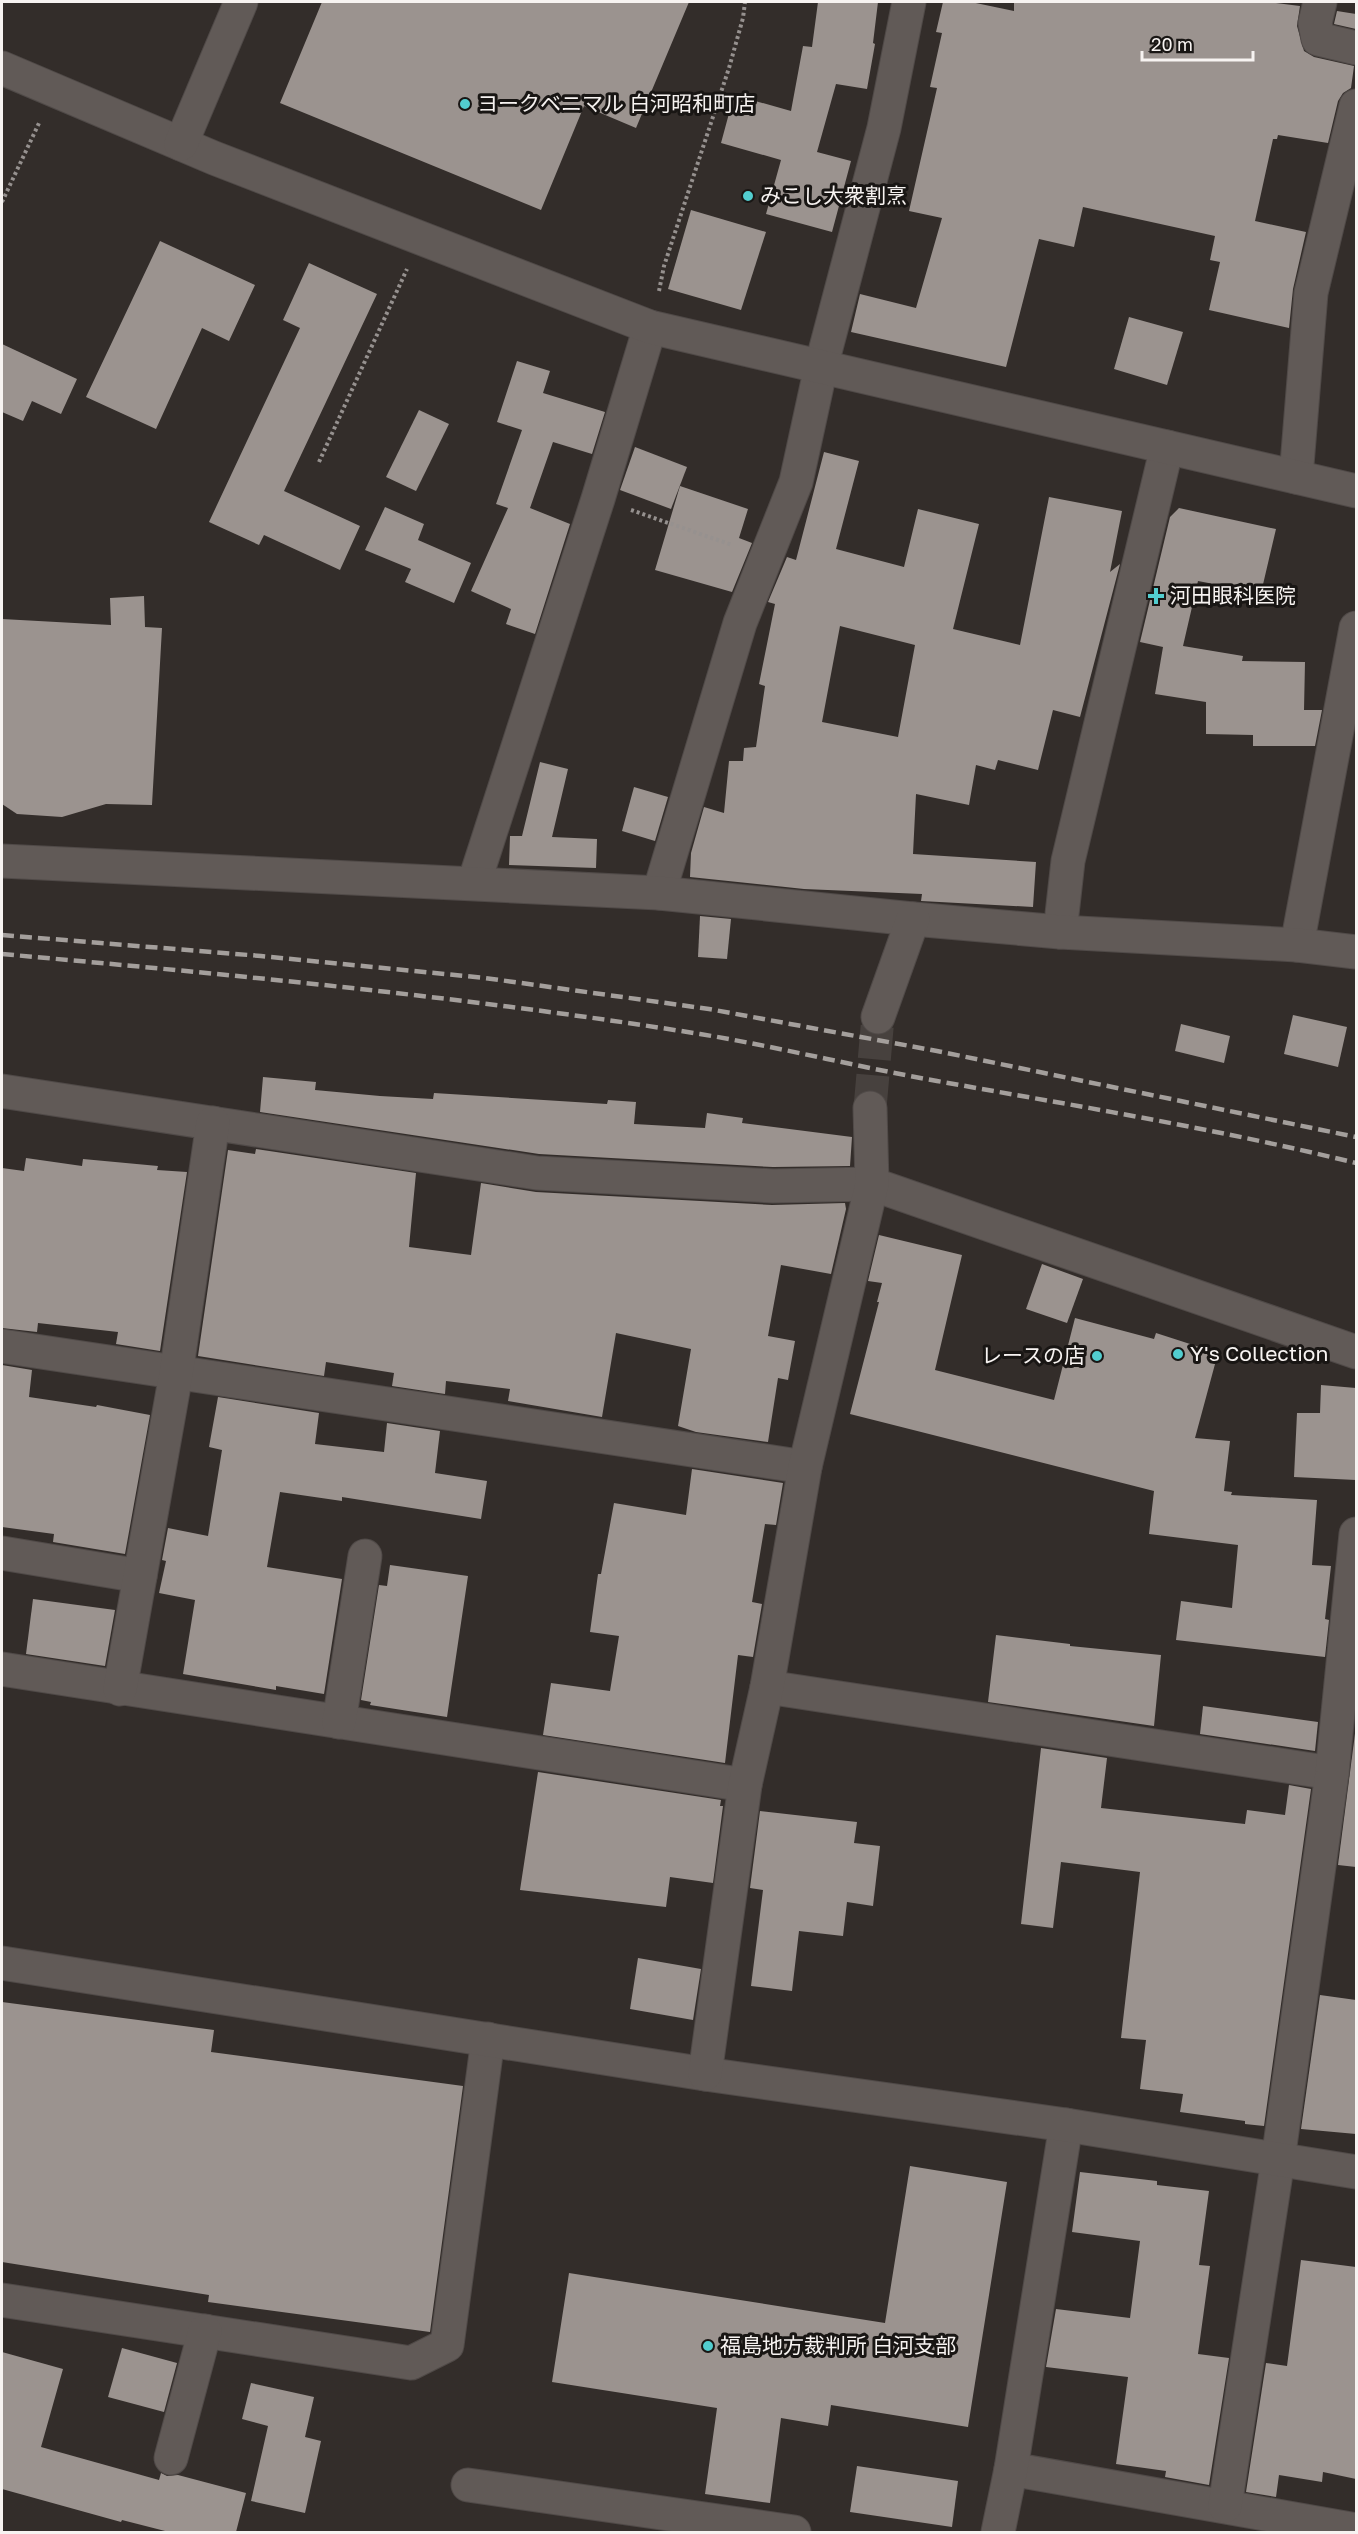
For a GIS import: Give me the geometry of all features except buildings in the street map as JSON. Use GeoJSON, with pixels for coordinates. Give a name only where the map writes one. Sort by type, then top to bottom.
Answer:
{"type":"FeatureCollection","features":[{"type":"Feature","properties":{"kind":"street"},"geometry":{"type":"LineString","coordinates":[[181,144],[241,2]]}},
{"type":"Feature","properties":{"kind":"street"},"geometry":{"type":"LineString","coordinates":[[659,893],[740,623],[796,482],[821,368],[884,128],[909,2]]}},
{"type":"Feature","properties":{"kind":"street"},"geometry":{"type":"LineString","coordinates":[[1320,2],[1315,23],[1318,39],[1356,48]]}},
{"type":"Feature","properties":{"kind":"street"},"geometry":{"type":"LineString","coordinates":[[2,68],[181,144],[650,327],[1356,491]]}},
{"type":"Feature","properties":{"kind":"street"},"geometry":{"type":"LineString","coordinates":[[1296,477],[1311,293],[1356,106]]}},
{"type":"Feature","properties":{"kind":"street"},"geometry":{"type":"LineString","coordinates":[[474,883],[598,499],[650,327]]}},
{"type":"Feature","properties":{"kind":"street"},"geometry":{"type":"LineString","coordinates":[[1060,932],[1068,861],[1167,447]]}},
{"type":"Feature","properties":{"kind":"street"},"geometry":{"type":"LineString","coordinates":[[1297,945],[1356,628]]}},
{"type":"Feature","properties":{"kind":"street"},"geometry":{"type":"LineString","coordinates":[[2,861],[659,893],[1060,932],[1297,945],[1356,952]]}},
{"type":"Feature","properties":{"kind":"street"},"geometry":{"type":"LineString","coordinates":[[878,1017],[913,919]]}},
{"type":"Feature","properties":{"kind":"street"},"geometry":{"type":"LineString","coordinates":[[2,1091],[537,1173],[773,1186],[872,1184],[1356,1352]]}},
{"type":"Feature","properties":{"kind":"street"},"geometry":{"type":"LineString","coordinates":[[705,2074],[745,1785],[766,1687],[805,1467],[872,1184],[870,1108]]}},
{"type":"Feature","properties":{"kind":"street"},"geometry":{"type":"LineString","coordinates":[[120,1689],[176,1374],[213,1123]]}},
{"type":"Feature","properties":{"kind":"street"},"geometry":{"type":"LineString","coordinates":[[2,1347],[805,1467]]}},
{"type":"Feature","properties":{"kind":"street"},"geometry":{"type":"LineString","coordinates":[[1225,2506],[1278,2160],[1332,1773],[1356,1534]]}},
{"type":"Feature","properties":{"kind":"street"},"geometry":{"type":"LineString","coordinates":[[2,1553],[140,1576]]}},
{"type":"Feature","properties":{"kind":"street"},"geometry":{"type":"LineString","coordinates":[[339,1722],[365,1556]]}},
{"type":"Feature","properties":{"kind":"street"},"geometry":{"type":"LineString","coordinates":[[2,1669],[745,1785]]}},
{"type":"Feature","properties":{"kind":"street"},"geometry":{"type":"LineString","coordinates":[[766,1687],[1332,1773]]}},
{"type":"Feature","properties":{"kind":"street"},"geometry":{"type":"LineString","coordinates":[[2,1963],[705,2074],[1066,2125],[1356,2172]]}},
{"type":"Feature","properties":{"kind":"street"},"geometry":{"type":"LineString","coordinates":[[2,2300],[411,2363],[447,2344],[488,2039]]}},
{"type":"Feature","properties":{"kind":"street"},"geometry":{"type":"LineString","coordinates":[[998,2532],[1011,2469],[1066,2125]]}},
{"type":"Feature","properties":{"kind":"street"},"geometry":{"type":"LineString","coordinates":[[171,2458],[205,2331]]}},
{"type":"Feature","properties":{"kind":"street"},"geometry":{"type":"LineString","coordinates":[[1011,2469],[1356,2530]]}},
{"type":"Feature","properties":{"kind":"street"},"geometry":{"type":"LineString","coordinates":[[468,2485],[794,2532]]}},
{"type":"Feature","properties":{"kind":"path"},"geometry":{"type":"LineString","coordinates":[[650,327],[664,266],[729,68],[743,18],[745,2]]}},
{"type":"Feature","properties":{"kind":"path"},"geometry":{"type":"LineString","coordinates":[[2,202],[54,90]]}},
{"type":"Feature","properties":{"kind":"path"},"geometry":{"type":"LineString","coordinates":[[319,462],[422,238]]}},
{"type":"Feature","properties":{"kind":"path"},"geometry":{"type":"LineString","coordinates":[[598,499],[766,556]]}},
{"type":"Feature","properties":{"kind":"tunnel"},"geometry":{"type":"LineString","coordinates":[[870,1108],[878,1017]]}},
{"type":"Feature","properties":{"kind":"railway"},"geometry":{"type":"LineString","coordinates":[[2,935],[261,956],[485,978],[709,1009],[937,1051],[1356,1137]]}},
{"type":"Feature","properties":{"kind":"railway"},"geometry":{"type":"LineString","coordinates":[[2,954],[439,998],[700,1034],[1200,1129],[1356,1163]]}},
{"type":"Feature","properties":{"kind":"place","name":"ヨークベニマル 白河昭和町店"},"geometry":{"type":"Point","coordinates":[465,104]}},
{"type":"Feature","properties":{"kind":"place","name":"みこし大衆割烹"},"geometry":{"type":"Point","coordinates":[748,196]}},
{"type":"Feature","properties":{"kind":"place","name":"河田眼科医院"},"geometry":{"type":"Point","coordinates":[1156,596]}},
{"type":"Feature","properties":{"kind":"place","name":"Y's Collection"},"geometry":{"type":"Point","coordinates":[1178,1354]}},
{"type":"Feature","properties":{"kind":"place","name":"レースの店"},"geometry":{"type":"Point","coordinates":[1097,1356]}},
{"type":"Feature","properties":{"kind":"place","name":"福島地方裁判所 白河支部"},"geometry":{"type":"Point","coordinates":[708,2346]}}]}
